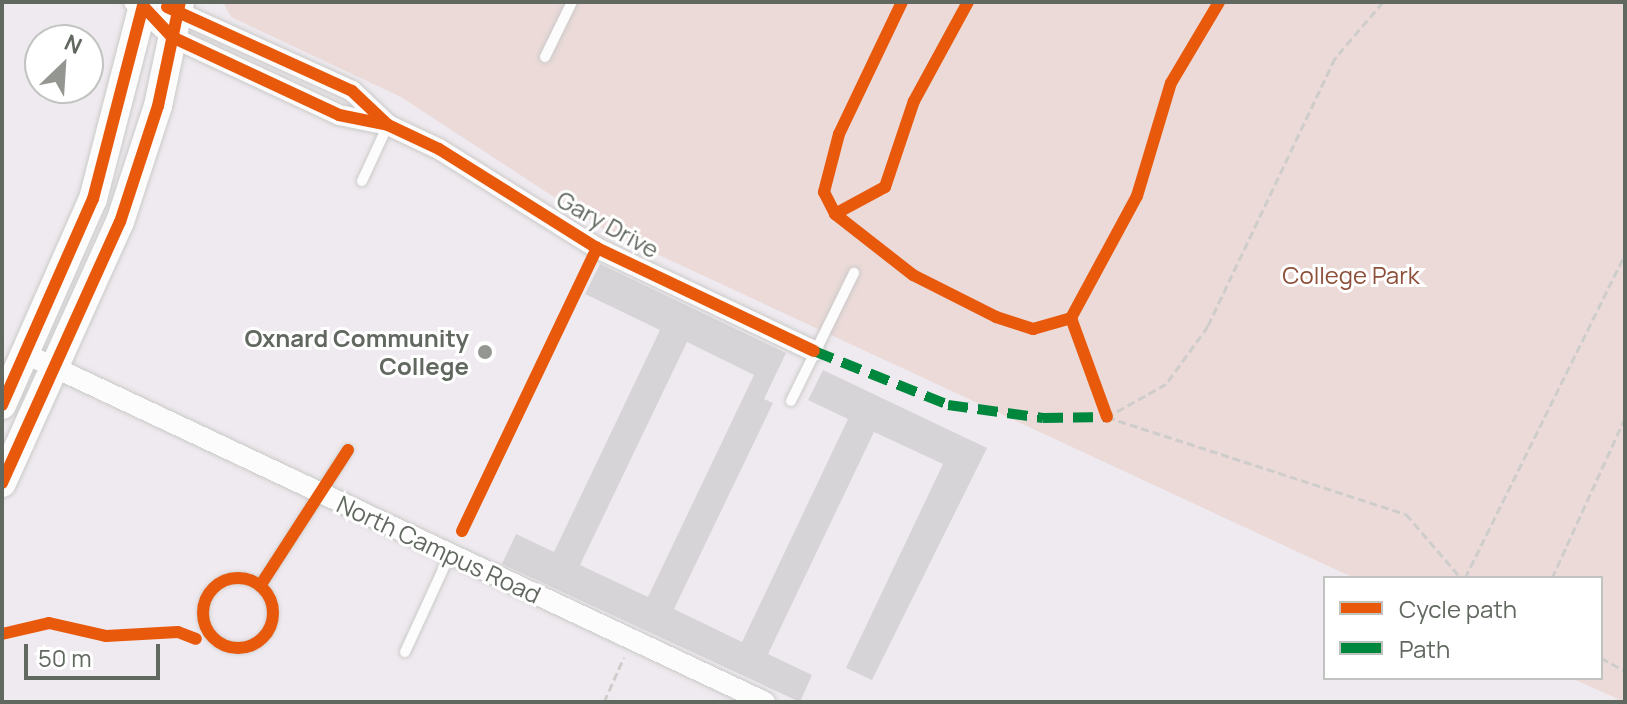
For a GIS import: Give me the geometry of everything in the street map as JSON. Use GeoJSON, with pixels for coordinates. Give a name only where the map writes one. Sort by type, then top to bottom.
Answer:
{"type":"FeatureCollection","features":[{"type":"Feature","properties":{"kind":"main road"},"geometry":{"type":"LineString","coordinates":[[2,405],[114,139],[140,3]]}},
{"type":"Feature","properties":{"kind":"main road"},"geometry":{"type":"LineString","coordinates":[[2,483],[57,368],[139,167],[179,5]]}},
{"type":"Feature","properties":{"kind":"street","name":"Gary Drive"},"geometry":{"type":"LineString","coordinates":[[140,3],[179,5],[352,91],[388,125],[597,248],[814,351]]}},
{"type":"Feature","properties":{"kind":"street","name":"Gary Drive"},"geometry":{"type":"LineString","coordinates":[[140,3],[172,37],[339,115],[388,125]]}},
{"type":"Feature","properties":{"kind":"street","name":"North Campus Road"},"geometry":{"type":"LineString","coordinates":[[26,354],[765,702]]}},
{"type":"Feature","properties":{"kind":"lane"},"geometry":{"type":"LineString","coordinates":[[545,57],[572,2]]}},
{"type":"Feature","properties":{"kind":"lane"},"geometry":{"type":"LineString","coordinates":[[362,181],[388,125]]}},
{"type":"Feature","properties":{"kind":"lane"},"geometry":{"type":"LineString","coordinates":[[791,401],[854,273]]}},
{"type":"Feature","properties":{"kind":"lane"},"geometry":{"type":"LineString","coordinates":[[260,586],[348,450]]}},
{"type":"Feature","properties":{"kind":"lane"},"geometry":{"type":"LineString","coordinates":[[405,652],[450,554]]}},
{"type":"Feature","properties":{"kind":"lane"},"geometry":{"type":"LineString","coordinates":[[228,579],[260,586],[273,616],[263,637],[243,647],[220,643],[206,625],[209,593],[228,579]]}},
{"type":"Feature","properties":{"kind":"path"},"geometry":{"type":"LineString","coordinates":[[1107,417],[1166,384],[1208,326],[1335,58],[1383,2]]}},
{"type":"Feature","properties":{"kind":"path"},"geometry":{"type":"LineString","coordinates":[[1464,576],[1625,254]]}},
{"type":"Feature","properties":{"kind":"path"},"geometry":{"type":"LineString","coordinates":[[1619,268],[1625,271]]}},
{"type":"Feature","properties":{"kind":"path"},"geometry":{"type":"LineString","coordinates":[[1102,403],[1107,417]]}},
{"type":"Feature","properties":{"kind":"path"},"geometry":{"type":"LineString","coordinates":[[1107,417],[1406,514],[1461,576]]}},
{"type":"Feature","properties":{"kind":"path"},"geometry":{"type":"LineString","coordinates":[[1553,576],[1625,418]]}},
{"type":"Feature","properties":{"kind":"path"},"geometry":{"type":"LineString","coordinates":[[604,702],[626,654]]}},
{"type":"Feature","properties":{"kind":"path"},"geometry":{"type":"LineString","coordinates":[[1603,659],[1625,671]]}},
{"type":"Feature","properties":{"kind":"green space","name":"College Park"},"geometry":{"type":"Polygon","coordinates":[[[223,2],[1625,2],[1625,702],[1576,680],[1603,680],[1603,576],[1350,576],[603,229],[401,97],[231,17],[223,2]]]}},
{"type":"Feature","properties":{"kind":"building"},"geometry":{"type":"Polygon","coordinates":[[[600,264],[786,353],[764,399],[773,403],[674,609],[742,642],[848,419],[808,400],[823,370],[987,448],[872,680],[846,668],[943,464],[874,432],[768,654],[812,675],[800,702],[502,564],[516,534],[554,552],[660,330],[585,294],[600,264]],[[687,342],[580,565],[648,597],[754,375],[687,342]]]}},
{"type":"Feature","properties":{"kind":"marked path"},"geometry":{"type":"LineString","coordinates":[[814,351],[948,405],[1043,418],[1107,417]]}},
{"type":"Feature","properties":{"kind":"cycle path"},"geometry":{"type":"LineString","coordinates":[[2,405],[93,199],[144,2]]}},
{"type":"Feature","properties":{"kind":"cycle path"},"geometry":{"type":"LineString","coordinates":[[2,483],[120,222],[158,106],[180,2]]}},
{"type":"Feature","properties":{"kind":"cycle path"},"geometry":{"type":"LineString","coordinates":[[902,2],[839,134],[824,192],[835,214],[885,187],[914,101],[968,2]]}},
{"type":"Feature","properties":{"kind":"cycle path"},"geometry":{"type":"LineString","coordinates":[[835,214],[913,275],[996,317],[1033,329],[1071,318],[1137,196],[1171,83],[1219,2]]}},
{"type":"Feature","properties":{"kind":"cycle path"},"geometry":{"type":"LineString","coordinates":[[143,6],[172,37],[339,115],[388,125],[439,149],[597,248],[814,351]]}},
{"type":"Feature","properties":{"kind":"cycle path"},"geometry":{"type":"LineString","coordinates":[[167,7],[352,91],[387,124]]}},
{"type":"Feature","properties":{"kind":"cycle path"},"geometry":{"type":"LineString","coordinates":[[462,531],[597,248]]}},
{"type":"Feature","properties":{"kind":"cycle path"},"geometry":{"type":"LineString","coordinates":[[1071,318],[1107,417]]}},
{"type":"Feature","properties":{"kind":"cycle path"},"geometry":{"type":"LineString","coordinates":[[260,586],[348,450]]}},
{"type":"Feature","properties":{"kind":"cycle path"},"geometry":{"type":"LineString","coordinates":[[238,578],[257,584],[267,594],[273,613],[267,632],[257,642],[238,648],[219,642],[209,632],[203,613],[209,594],[219,584],[238,578]]}},
{"type":"Feature","properties":{"kind":"cycle path"},"geometry":{"type":"LineString","coordinates":[[2,634],[49,623],[106,636],[178,632],[196,639]]}},
{"type":"Feature","properties":{"kind":"place","name":"Oxnard Community College"},"geometry":{"type":"Point","coordinates":[485,352]}}]}
